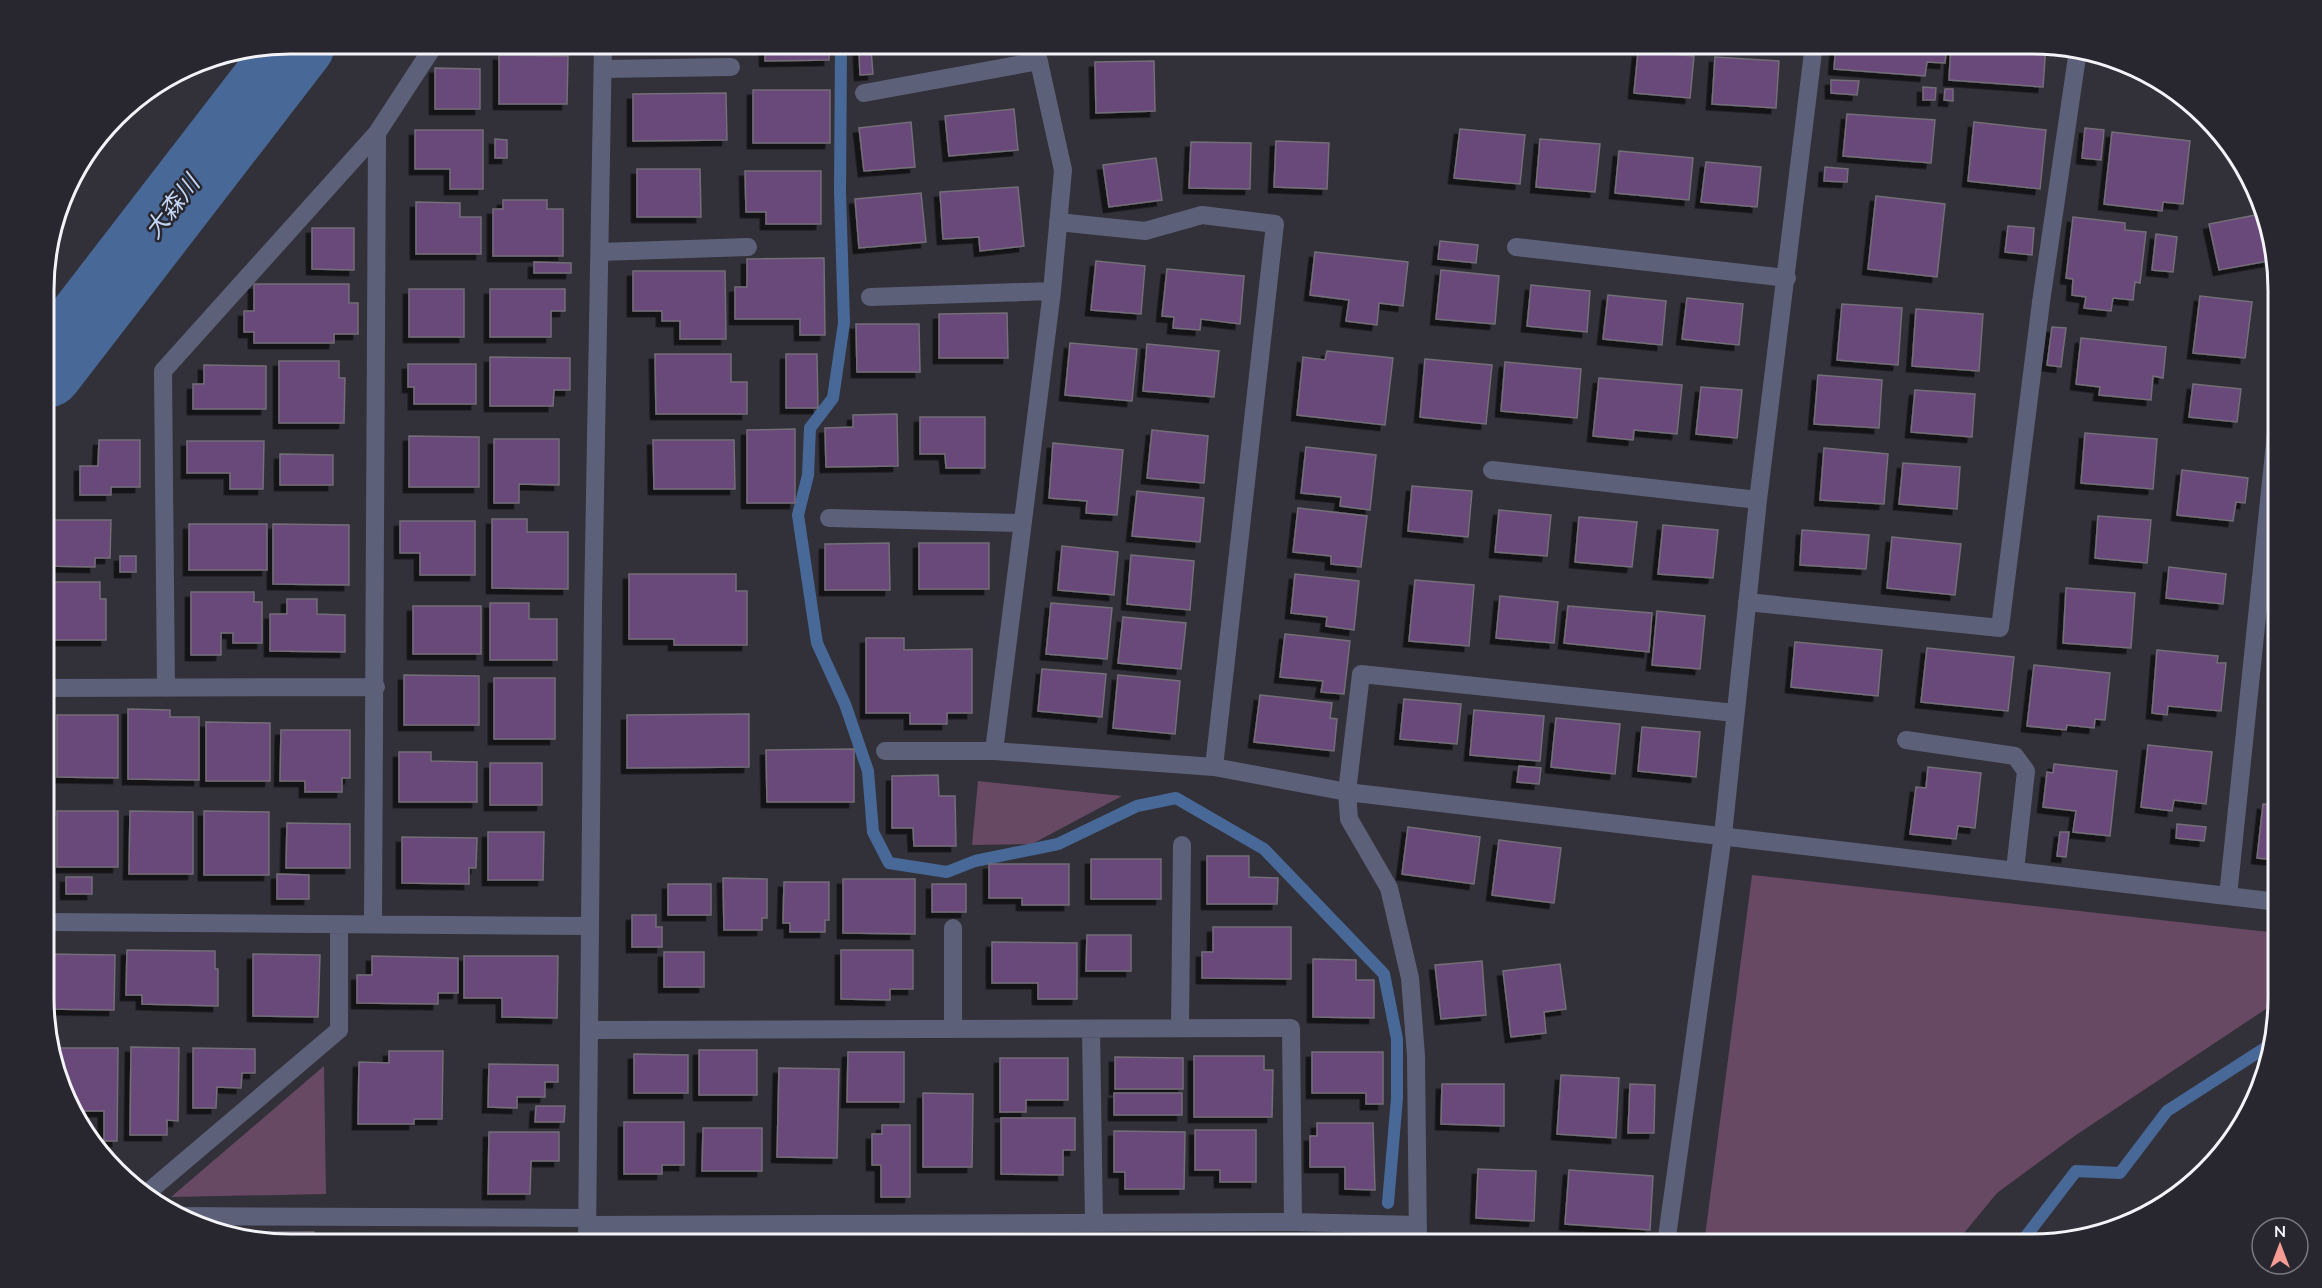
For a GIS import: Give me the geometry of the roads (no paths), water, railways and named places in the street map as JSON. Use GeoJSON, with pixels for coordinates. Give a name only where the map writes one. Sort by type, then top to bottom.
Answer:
{"type":"FeatureCollection","features":[{"type":"Feature","properties":{"kind":"street"},"geometry":{"type":"LineString","coordinates":[[166,688],[164,371],[377,133],[428,54]]}},
{"type":"Feature","properties":{"kind":"street"},"geometry":{"type":"LineString","coordinates":[[587,1234],[603,54]]}},
{"type":"Feature","properties":{"kind":"street"},"geometry":{"type":"LineString","coordinates":[[864,93],[1029,54]]}},
{"type":"Feature","properties":{"kind":"street"},"geometry":{"type":"LineString","coordinates":[[994,751],[1052,291],[1063,170],[1037,54]]}},
{"type":"Feature","properties":{"kind":"street"},"geometry":{"type":"LineString","coordinates":[[1667,1234],[1723,835],[1758,500],[1813,54]]}},
{"type":"Feature","properties":{"kind":"street"},"geometry":{"type":"LineString","coordinates":[[1747,602],[2000,628],[2041,302],[2077,59]]}},
{"type":"Feature","properties":{"kind":"street"},"geometry":{"type":"LineString","coordinates":[[603,69],[731,67]]}},
{"type":"Feature","properties":{"kind":"street"},"geometry":{"type":"LineString","coordinates":[[373,924],[376,687],[377,133]]}},
{"type":"Feature","properties":{"kind":"street"},"geometry":{"type":"LineString","coordinates":[[1058,222],[1145,231],[1202,215],[1275,224],[1214,767]]}},
{"type":"Feature","properties":{"kind":"street"},"geometry":{"type":"LineString","coordinates":[[600,252],[748,247]]}},
{"type":"Feature","properties":{"kind":"street"},"geometry":{"type":"LineString","coordinates":[[1516,247],[1787,278]]}},
{"type":"Feature","properties":{"kind":"street"},"geometry":{"type":"LineString","coordinates":[[870,297],[1052,291]]}},
{"type":"Feature","properties":{"kind":"street"},"geometry":{"type":"LineString","coordinates":[[1492,470],[1758,500]]}},
{"type":"Feature","properties":{"kind":"street"},"geometry":{"type":"LineString","coordinates":[[2228,896],[2268,510]]}},
{"type":"Feature","properties":{"kind":"street"},"geometry":{"type":"LineString","coordinates":[[829,518],[1022,523]]}},
{"type":"Feature","properties":{"kind":"street"},"geometry":{"type":"LineString","coordinates":[[1417,1234],[1416,1056],[1410,978],[1389,888],[1349,819],[1347,792],[1361,674],[1735,712]]}},
{"type":"Feature","properties":{"kind":"street"},"geometry":{"type":"LineString","coordinates":[[54,688],[376,687]]}},
{"type":"Feature","properties":{"kind":"street"},"geometry":{"type":"LineString","coordinates":[[1906,740],[2015,756],[2026,771],[2015,870]]}},
{"type":"Feature","properties":{"kind":"street"},"geometry":{"type":"LineString","coordinates":[[885,751],[994,751],[1214,767],[1347,792],[2268,901]]}},
{"type":"Feature","properties":{"kind":"street"},"geometry":{"type":"LineString","coordinates":[[1180,1028],[1182,845]]}},
{"type":"Feature","properties":{"kind":"street"},"geometry":{"type":"LineString","coordinates":[[54,922],[590,926]]}},
{"type":"Feature","properties":{"kind":"street"},"geometry":{"type":"LineString","coordinates":[[152,1189],[339,1030],[339,924]]}},
{"type":"Feature","properties":{"kind":"street"},"geometry":{"type":"LineString","coordinates":[[953,928],[953,1029]]}},
{"type":"Feature","properties":{"kind":"street"},"geometry":{"type":"LineString","coordinates":[[589,1030],[1291,1028],[1293,1222]]}},
{"type":"Feature","properties":{"kind":"street"},"geometry":{"type":"LineString","coordinates":[[1092,1029],[1094,1223]]}},
{"type":"Feature","properties":{"kind":"street"},"geometry":{"type":"LineString","coordinates":[[201,1216],[587,1221],[1293,1222],[1417,1225]]}},
{"type":"Feature","properties":{"kind":"waterway","name":"大森川"},"geometry":{"type":"LineString","coordinates":[[54,361],[290,54]]}},
{"type":"Feature","properties":{"kind":"waterway"},"geometry":{"type":"LineString","coordinates":[[841,54],[840,192],[844,323],[833,398],[810,428],[808,475],[798,515],[817,643],[845,704],[868,771],[873,832],[889,863],[947,872],[975,861],[1058,844],[1137,806],[1176,798],[1264,849],[1384,974],[1397,1039],[1397,1098],[1388,1203]]}},
{"type":"Feature","properties":{"kind":"waterway"},"geometry":{"type":"LineString","coordinates":[[2028,1234],[2076,1171],[2120,1173],[2167,1111],[2262,1050]]}}]}
